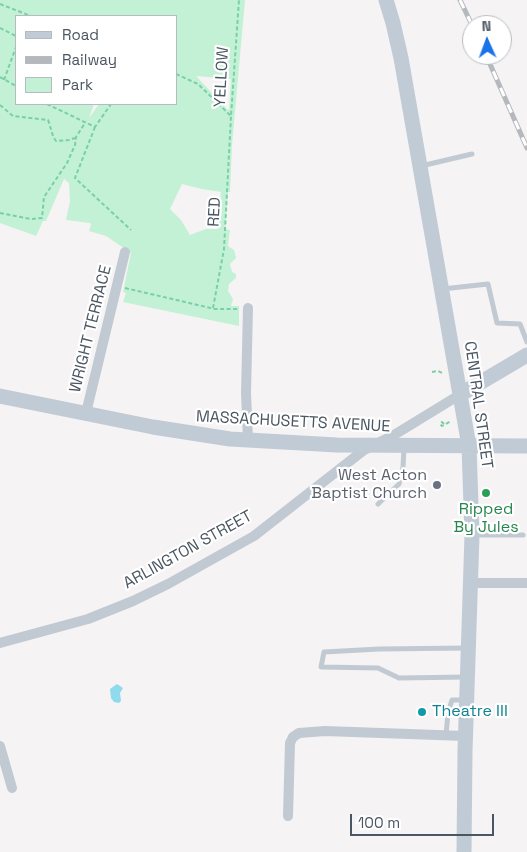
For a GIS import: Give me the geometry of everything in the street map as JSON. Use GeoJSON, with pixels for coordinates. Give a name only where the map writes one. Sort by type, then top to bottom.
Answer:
{"type":"FeatureCollection","features":[{"type":"Feature","properties":{"kind":"street","name":"CENTRAL STREET"},"geometry":{"type":"LineString","coordinates":[[386,0],[397,41],[469,446],[472,535],[464,852]]}},
{"type":"Feature","properties":{"kind":"street","name":"WRIGHT TERRACE"},"geometry":{"type":"LineString","coordinates":[[86,413],[125,252]]}},
{"type":"Feature","properties":{"kind":"street"},"geometry":{"type":"LineString","coordinates":[[248,308],[246,393],[248,440]]}},
{"type":"Feature","properties":{"kind":"street","name":"ARLINGTON STREET"},"geometry":{"type":"LineString","coordinates":[[0,643],[88,619],[133,601],[168,584],[254,536],[357,456],[374,445],[394,435],[527,355]]}},
{"type":"Feature","properties":{"kind":"street","name":"MASSACHUSETTS AVENUE"},"geometry":{"type":"LineString","coordinates":[[0,396],[196,435],[248,440],[374,445],[527,446]]}},
{"type":"Feature","properties":{"kind":"street"},"geometry":{"type":"LineString","coordinates":[[470,583],[527,583]]}},
{"type":"Feature","properties":{"kind":"street"},"geometry":{"type":"LineString","coordinates":[[288,816],[290,743],[292,737],[299,732],[324,731],[466,736]]}},
{"type":"Feature","properties":{"kind":"street"},"geometry":{"type":"LineString","coordinates":[[0,746],[12,788]]}},
{"type":"Feature","properties":{"kind":"lane"},"geometry":{"type":"LineString","coordinates":[[420,166],[472,154]]}},
{"type":"Feature","properties":{"kind":"lane"},"geometry":{"type":"LineString","coordinates":[[442,289],[488,284],[497,323],[520,324],[527,342]]}},
{"type":"Feature","properties":{"kind":"lane"},"geometry":{"type":"LineString","coordinates":[[378,504],[399,484],[403,467],[404,445]]}},
{"type":"Feature","properties":{"kind":"lane"},"geometry":{"type":"LineString","coordinates":[[472,535],[523,535]]}},
{"type":"Feature","properties":{"kind":"lane"},"geometry":{"type":"LineString","coordinates":[[467,677],[399,678],[378,668],[321,667],[324,652],[468,648]]}},
{"type":"Feature","properties":{"kind":"lane"},"geometry":{"type":"LineString","coordinates":[[446,735],[448,713],[452,700],[467,700]]}},
{"type":"Feature","properties":{"kind":"path","name":"YELLOW"},"geometry":{"type":"LineString","coordinates":[[231,116],[239,0]]}},
{"type":"Feature","properties":{"kind":"path"},"geometry":{"type":"LineString","coordinates":[[0,4],[28,15]]}},
{"type":"Feature","properties":{"kind":"path"},"geometry":{"type":"LineString","coordinates":[[0,28],[15,36]]}},
{"type":"Feature","properties":{"kind":"path"},"geometry":{"type":"LineString","coordinates":[[4,80],[15,50]]}},
{"type":"Feature","properties":{"kind":"path","name":"YELLOW"},"geometry":{"type":"LineString","coordinates":[[178,75],[198,84],[231,116]]}},
{"type":"Feature","properties":{"kind":"path"},"geometry":{"type":"LineString","coordinates":[[0,77],[15,86]]}},
{"type":"Feature","properties":{"kind":"path"},"geometry":{"type":"LineString","coordinates":[[0,105],[13,116],[48,120],[52,136],[56,141],[70,140],[76,137]]}},
{"type":"Feature","properties":{"kind":"path"},"geometry":{"type":"LineString","coordinates":[[49,105],[94,127]]}},
{"type":"Feature","properties":{"kind":"path"},"geometry":{"type":"LineString","coordinates":[[110,105],[94,127],[75,178],[131,230]]}},
{"type":"Feature","properties":{"kind":"path","name":"RED"},"geometry":{"type":"LineString","coordinates":[[213,308],[224,249],[231,116]]}},
{"type":"Feature","properties":{"kind":"path"},"geometry":{"type":"LineString","coordinates":[[0,212],[31,219],[42,218],[44,197],[67,163],[75,145],[76,137],[85,123]]}},
{"type":"Feature","properties":{"kind":"path"},"geometry":{"type":"LineString","coordinates":[[118,286],[213,308],[248,308]]}},
{"type":"Feature","properties":{"kind":"path"},"geometry":{"type":"LineString","coordinates":[[432,372],[438,371],[447,375]]}},
{"type":"Feature","properties":{"kind":"path"},"geometry":{"type":"LineString","coordinates":[[444,424],[451,421]]}},
{"type":"Feature","properties":{"kind":"green space"},"geometry":{"type":"Polygon","coordinates":[[[0,0],[245,0],[232,145],[230,192],[228,192],[225,229],[230,230],[228,246],[234,250],[236,258],[230,264],[232,272],[236,274],[236,278],[229,284],[228,291],[233,299],[231,306],[239,306],[239,326],[123,302],[126,293],[123,292],[131,253],[106,236],[89,231],[90,223],[66,220],[70,201],[69,183],[64,179],[46,221],[43,221],[36,236],[0,223],[0,0]],[[196,76],[228,110],[229,110],[231,79],[196,76]],[[182,184],[170,209],[181,220],[190,235],[206,229],[218,229],[221,192],[182,184]]]}},
{"type":"Feature","properties":{"kind":"water"},"geometry":{"type":"Polygon","coordinates":[[[117,684],[123,688],[120,693],[121,701],[119,703],[114,702],[111,698],[110,689],[117,684]]]}},
{"type":"Feature","properties":{"kind":"railway"},"geometry":{"type":"LineString","coordinates":[[460,0],[467,15]]}},
{"type":"Feature","properties":{"kind":"railway"},"geometry":{"type":"LineString","coordinates":[[490,65],[527,148]]}},
{"type":"Feature","properties":{"kind":"place","name":"West Acton Baptist Church"},"geometry":{"type":"Point","coordinates":[437,485]}},
{"type":"Feature","properties":{"kind":"place","name":"Ripped By Jules"},"geometry":{"type":"Point","coordinates":[486,493]}},
{"type":"Feature","properties":{"kind":"place","name":"Theatre III"},"geometry":{"type":"Point","coordinates":[422,712]}}]}
